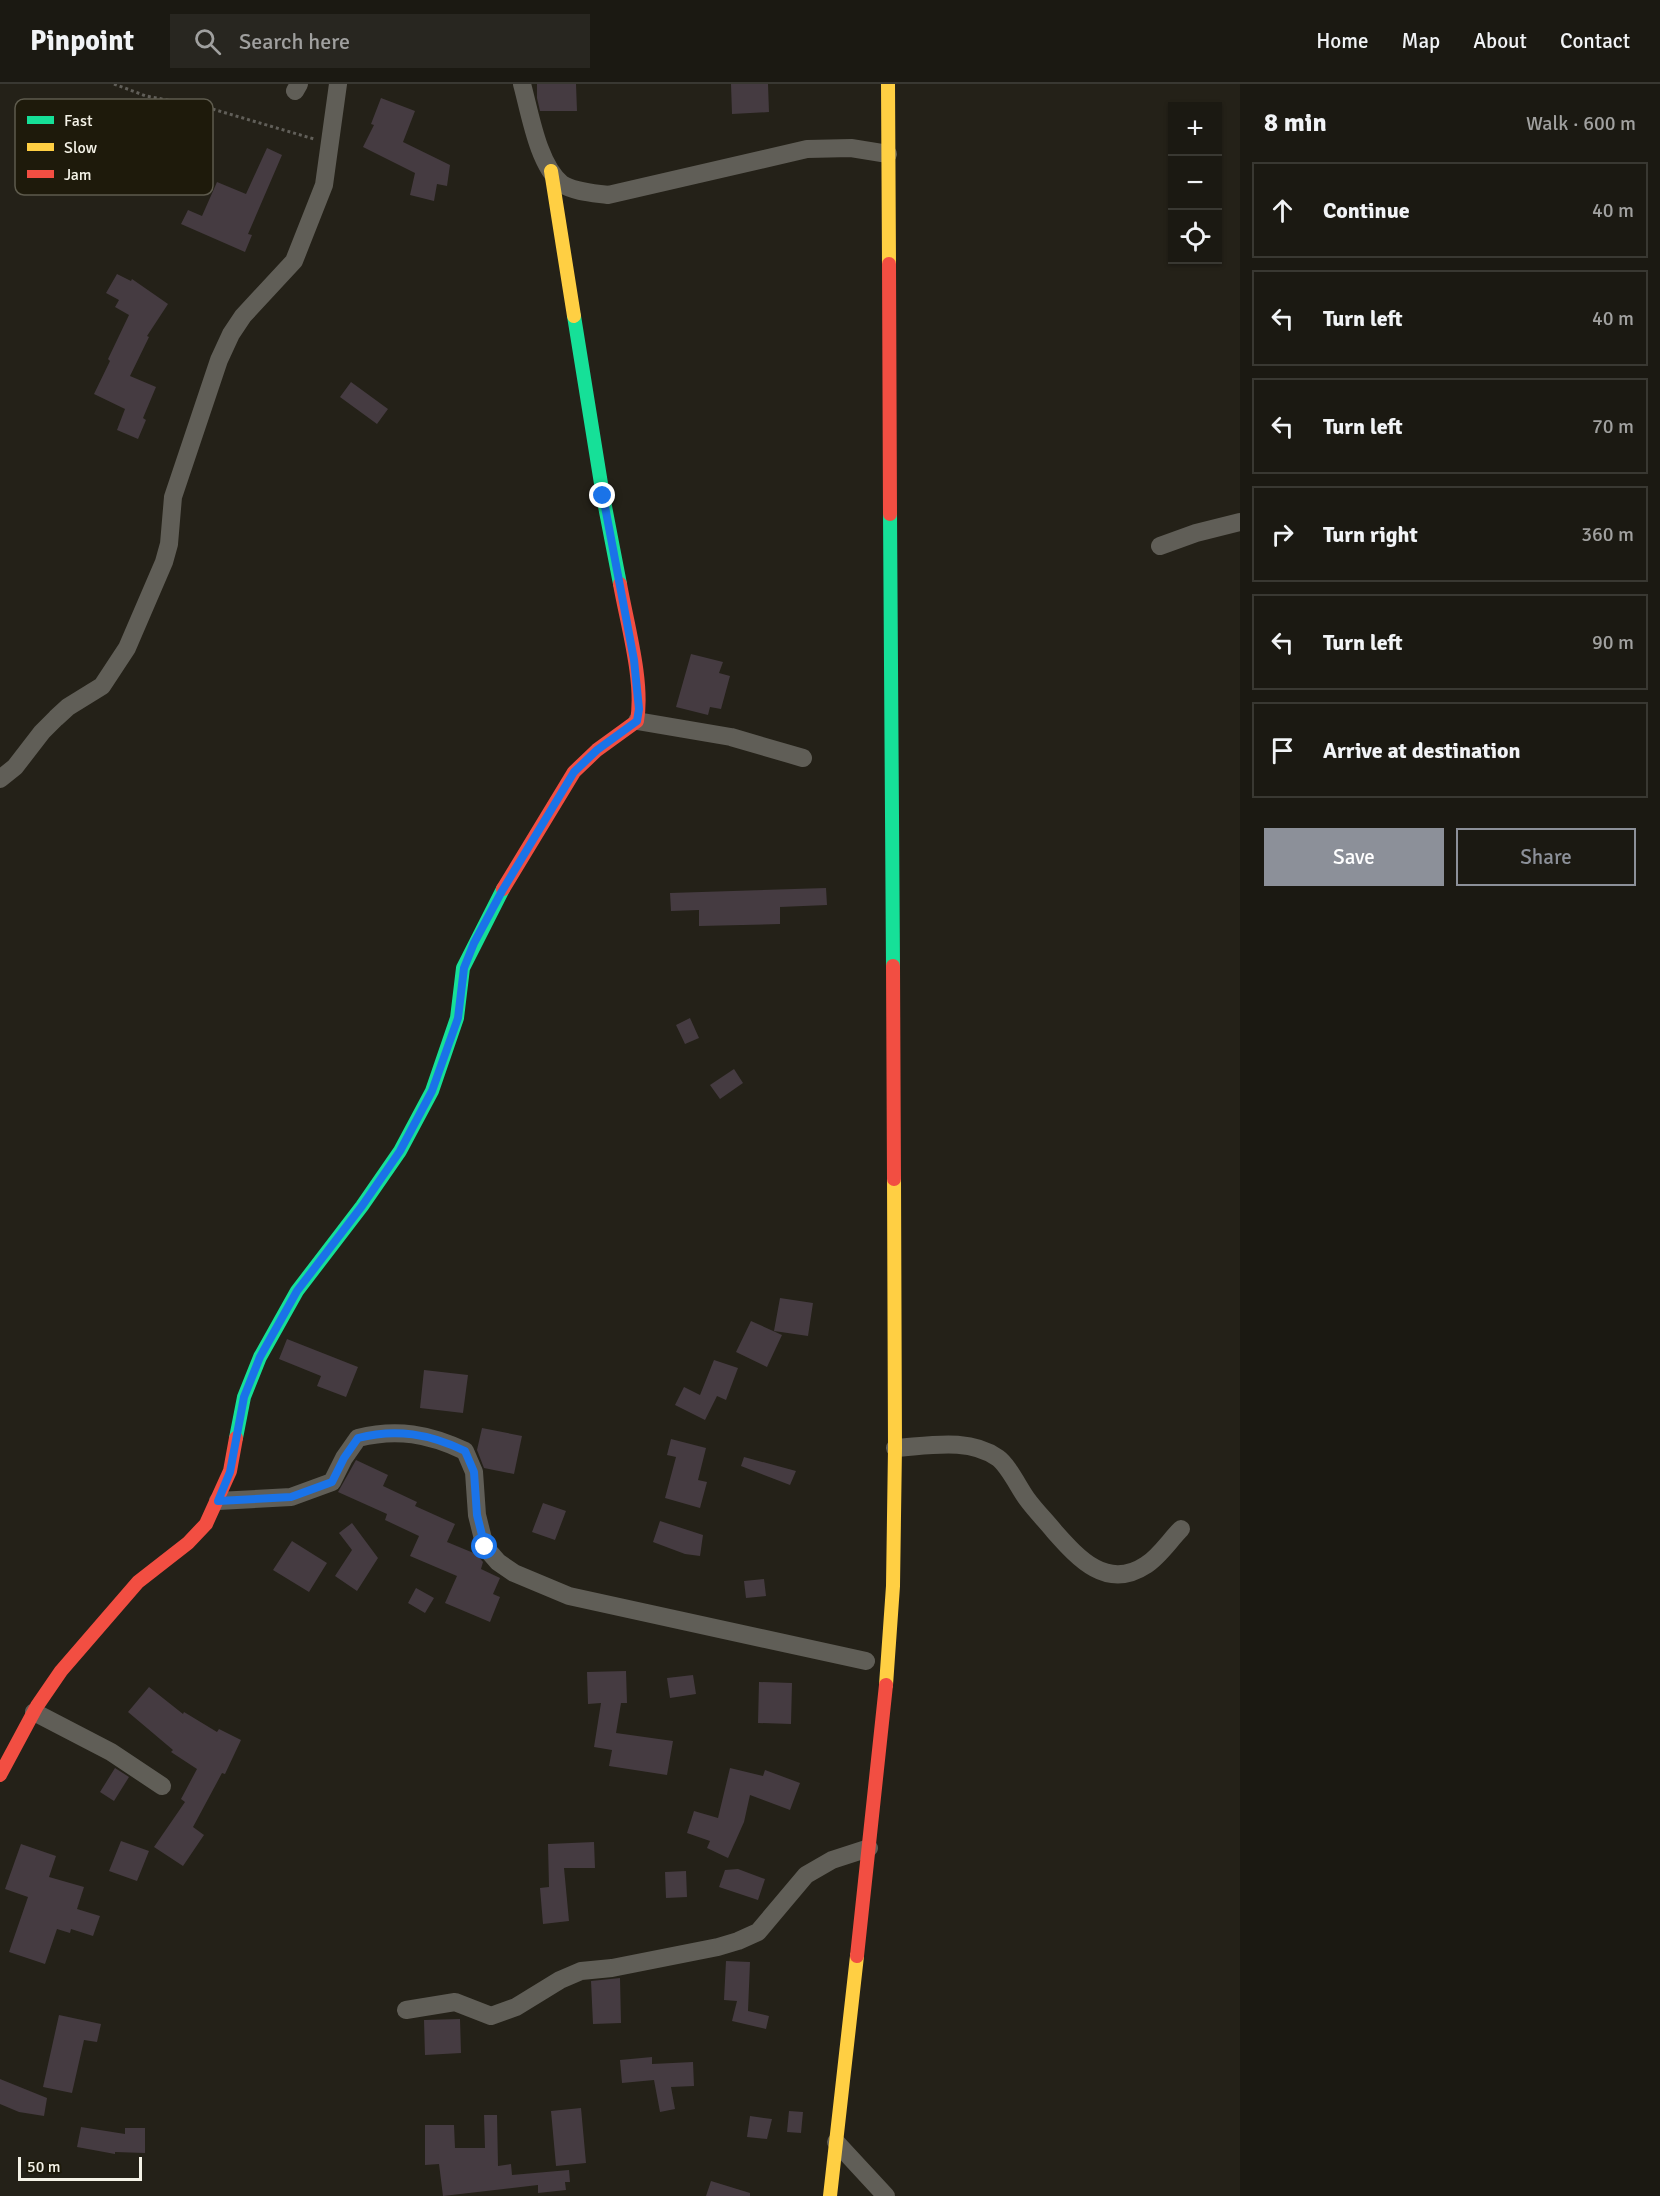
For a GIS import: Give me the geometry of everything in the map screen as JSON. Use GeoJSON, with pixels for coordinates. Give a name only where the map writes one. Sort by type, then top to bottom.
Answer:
{"type":"FeatureCollection","features":[{"type":"Feature","properties":{"kind":"main road"},"geometry":{"type":"LineString","coordinates":[[831,2196],[883,1718],[892,1598],[895,1448],[888,84]]}},
{"type":"Feature","properties":{"kind":"main road"},"geometry":{"type":"LineString","coordinates":[[0,1775],[34,1712],[61,1671],[138,1582],[188,1543],[206,1524],[230,1472],[244,1397],[260,1357],[297,1291],[362,1206],[400,1151],[432,1091],[458,1018],[464,968],[474,943],[502,891],[574,772],[597,750],[637,721],[639,709],[634,660],[603,496],[556,181]]}},
{"type":"Feature","properties":{"kind":"street"},"geometry":{"type":"LineString","coordinates":[[0,779],[15,767],[42,732],[68,707],[102,686],[127,648],[164,562],[169,544],[173,497],[219,360],[231,334],[243,316],[294,261],[324,185],[338,84]]}},
{"type":"Feature","properties":{"kind":"street"},"geometry":{"type":"LineString","coordinates":[[522,84],[542,153],[556,181],[582,191],[608,195],[807,149],[851,148],[888,154]]}},
{"type":"Feature","properties":{"kind":"street"},"geometry":{"type":"LineString","coordinates":[[1160,546],[1240,522]]}},
{"type":"Feature","properties":{"kind":"street"},"geometry":{"type":"LineString","coordinates":[[637,721],[730,737],[803,758]]}},
{"type":"Feature","properties":{"kind":"street"},"geometry":{"type":"LineString","coordinates":[[218,1501],[291,1497],[332,1482],[344,1458],[358,1438],[374,1434],[422,1434],[465,1451],[474,1472],[477,1515],[485,1547],[498,1562],[513,1573],[569,1596],[866,1661]]}},
{"type":"Feature","properties":{"kind":"street"},"geometry":{"type":"LineString","coordinates":[[895,1448],[958,1444],[979,1448],[1000,1458],[1029,1502],[1077,1557],[1096,1570],[1116,1575],[1134,1572],[1148,1564],[1181,1529]]}},
{"type":"Feature","properties":{"kind":"street"},"geometry":{"type":"LineString","coordinates":[[34,1712],[111,1752],[162,1786]]}},
{"type":"Feature","properties":{"kind":"street"},"geometry":{"type":"LineString","coordinates":[[406,2010],[455,2002],[491,2016],[516,2007],[560,1980],[581,1971],[612,1968],[738,1941],[758,1932],[806,1875],[832,1860],[869,1848]]}},
{"type":"Feature","properties":{"kind":"street"},"geometry":{"type":"LineString","coordinates":[[836,2142],[886,2196]]}},
{"type":"Feature","properties":{"kind":"path"},"geometry":{"type":"LineString","coordinates":[[114,84],[146,96],[162,99]]}},
{"type":"Feature","properties":{"kind":"path"},"geometry":{"type":"LineString","coordinates":[[213,109],[330,143]]}},
{"type":"Feature","properties":{"kind":"building"},"geometry":{"type":"Polygon","coordinates":[[[537,84],[576,84],[577,111],[540,111],[537,84]]]}},
{"type":"Feature","properties":{"kind":"building"},"geometry":{"type":"Polygon","coordinates":[[[731,84],[768,84],[769,112],[732,114],[731,84]]]}},
{"type":"Feature","properties":{"kind":"building"},"geometry":{"type":"Polygon","coordinates":[[[381,98],[415,111],[403,142],[450,165],[447,186],[437,184],[434,201],[410,195],[415,173],[363,147],[374,125],[371,124],[381,98]]]}},
{"type":"Feature","properties":{"kind":"building"},"geometry":{"type":"Polygon","coordinates":[[[267,148],[282,155],[248,234],[252,235],[245,252],[181,224],[188,210],[202,216],[217,182],[246,194],[267,148]]]}},
{"type":"Feature","properties":{"kind":"building"},"geometry":{"type":"Polygon","coordinates":[[[117,274],[131,281],[132,279],[168,304],[147,336],[149,337],[130,376],[156,387],[143,418],[146,420],[138,439],[117,430],[125,409],[94,394],[129,315],[115,307],[119,300],[106,293],[117,274]]]}},
{"type":"Feature","properties":{"kind":"building"},"geometry":{"type":"Polygon","coordinates":[[[351,382],[388,409],[377,424],[340,397],[351,382]]]}},
{"type":"Feature","properties":{"kind":"building"},"geometry":{"type":"Polygon","coordinates":[[[691,654],[723,662],[719,673],[730,676],[721,709],[710,707],[708,715],[676,707],[691,654]]]}},
{"type":"Feature","properties":{"kind":"building"},"geometry":{"type":"Polygon","coordinates":[[[826,888],[827,905],[780,907],[780,924],[699,926],[699,910],[671,911],[670,893],[826,888]]]}},
{"type":"Feature","properties":{"kind":"building"},"geometry":{"type":"Polygon","coordinates":[[[690,1018],[699,1038],[685,1044],[676,1025],[690,1018]]]}},
{"type":"Feature","properties":{"kind":"building"},"geometry":{"type":"Polygon","coordinates":[[[734,1069],[743,1083],[720,1099],[710,1085],[734,1069]]]}},
{"type":"Feature","properties":{"kind":"building"},"geometry":{"type":"Polygon","coordinates":[[[780,1298],[813,1303],[808,1336],[774,1331],[780,1298]]]}},
{"type":"Feature","properties":{"kind":"building"},"geometry":{"type":"Polygon","coordinates":[[[751,1321],[782,1335],[767,1367],[736,1352],[751,1321]]]}},
{"type":"Feature","properties":{"kind":"building"},"geometry":{"type":"Polygon","coordinates":[[[287,1339],[358,1367],[346,1397],[317,1386],[321,1376],[279,1359],[287,1339]]]}},
{"type":"Feature","properties":{"kind":"building"},"geometry":{"type":"Polygon","coordinates":[[[714,1360],[738,1368],[726,1400],[717,1396],[705,1420],[675,1405],[684,1387],[700,1395],[714,1360]]]}},
{"type":"Feature","properties":{"kind":"building"},"geometry":{"type":"Polygon","coordinates":[[[424,1370],[468,1375],[463,1413],[420,1408],[424,1370]]]}},
{"type":"Feature","properties":{"kind":"building"},"geometry":{"type":"Polygon","coordinates":[[[482,1428],[522,1436],[514,1474],[484,1468],[477,1450],[482,1428]]]}},
{"type":"Feature","properties":{"kind":"building"},"geometry":{"type":"Polygon","coordinates":[[[671,1439],[706,1448],[698,1480],[707,1482],[700,1508],[665,1498],[676,1457],[667,1455],[671,1439]]]}},
{"type":"Feature","properties":{"kind":"building"},"geometry":{"type":"Polygon","coordinates":[[[744,1457],[796,1471],[790,1485],[741,1466],[744,1457]]]}},
{"type":"Feature","properties":{"kind":"building"},"geometry":{"type":"Polygon","coordinates":[[[356,1460],[388,1475],[383,1486],[417,1502],[415,1506],[455,1524],[447,1542],[476,1554],[483,1562],[481,1569],[500,1578],[493,1594],[500,1597],[490,1622],[445,1603],[457,1576],[410,1556],[419,1536],[385,1520],[387,1514],[338,1492],[356,1460]]]}},
{"type":"Feature","properties":{"kind":"building"},"geometry":{"type":"Polygon","coordinates":[[[543,1503],[566,1511],[555,1540],[532,1532],[543,1503]]]}},
{"type":"Feature","properties":{"kind":"building"},"geometry":{"type":"Polygon","coordinates":[[[660,1521],[703,1535],[700,1556],[685,1554],[653,1542],[660,1521]]]}},
{"type":"Feature","properties":{"kind":"building"},"geometry":{"type":"Polygon","coordinates":[[[352,1523],[378,1558],[357,1591],[335,1576],[352,1550],[339,1533],[352,1523]]]}},
{"type":"Feature","properties":{"kind":"building"},"geometry":{"type":"Polygon","coordinates":[[[292,1541],[327,1563],[309,1592],[273,1570],[292,1541]]]}},
{"type":"Feature","properties":{"kind":"building"},"geometry":{"type":"Polygon","coordinates":[[[764,1579],[766,1596],[746,1598],[744,1581],[764,1579]]]}},
{"type":"Feature","properties":{"kind":"building"},"geometry":{"type":"Polygon","coordinates":[[[416,1588],[434,1598],[425,1613],[408,1603],[416,1588]]]}},
{"type":"Feature","properties":{"kind":"building"},"geometry":{"type":"Polygon","coordinates":[[[626,1671],[627,1703],[621,1703],[616,1733],[673,1741],[667,1775],[609,1766],[612,1750],[594,1747],[601,1703],[588,1704],[587,1672],[626,1671]]]}},
{"type":"Feature","properties":{"kind":"building"},"geometry":{"type":"Polygon","coordinates":[[[693,1675],[696,1694],[670,1698],[667,1678],[693,1675]]]}},
{"type":"Feature","properties":{"kind":"building"},"geometry":{"type":"Polygon","coordinates":[[[759,1682],[792,1683],[791,1724],[758,1723],[759,1682]]]}},
{"type":"Feature","properties":{"kind":"building"},"geometry":{"type":"Polygon","coordinates":[[[149,1687],[183,1714],[184,1712],[217,1732],[219,1729],[241,1740],[225,1774],[222,1773],[193,1827],[204,1835],[183,1866],[154,1847],[185,1802],[181,1799],[197,1769],[171,1752],[173,1750],[128,1712],[149,1687]]]}},
{"type":"Feature","properties":{"kind":"building"},"geometry":{"type":"Polygon","coordinates":[[[115,1768],[129,1777],[114,1801],[100,1792],[115,1768]]]}},
{"type":"Feature","properties":{"kind":"building"},"geometry":{"type":"Polygon","coordinates":[[[730,1768],[763,1776],[765,1770],[800,1783],[790,1810],[750,1795],[744,1822],[728,1858],[707,1848],[710,1841],[687,1833],[694,1811],[718,1818],[730,1768]]]}},
{"type":"Feature","properties":{"kind":"building"},"geometry":{"type":"Polygon","coordinates":[[[121,1841],[149,1851],[137,1881],[109,1871],[121,1841]]]}},
{"type":"Feature","properties":{"kind":"building"},"geometry":{"type":"Polygon","coordinates":[[[594,1842],[595,1868],[564,1868],[569,1921],[543,1924],[540,1888],[549,1887],[548,1844],[594,1842]]]}},
{"type":"Feature","properties":{"kind":"building"},"geometry":{"type":"Polygon","coordinates":[[[21,1844],[56,1856],[49,1877],[84,1887],[77,1909],[100,1916],[93,1936],[71,1929],[70,1933],[57,1929],[45,1964],[9,1952],[28,1897],[5,1889],[21,1844]]]}},
{"type":"Feature","properties":{"kind":"building"},"geometry":{"type":"Polygon","coordinates":[[[738,1869],[765,1879],[758,1900],[719,1887],[725,1870],[738,1869]]]}},
{"type":"Feature","properties":{"kind":"building"},"geometry":{"type":"Polygon","coordinates":[[[686,1871],[687,1897],[666,1898],[665,1872],[686,1871]]]}},
{"type":"Feature","properties":{"kind":"building"},"geometry":{"type":"Polygon","coordinates":[[[726,1961],[750,1962],[748,2011],[769,2016],[766,2029],[732,2021],[737,2001],[724,2000],[726,1961]]]}},
{"type":"Feature","properties":{"kind":"building"},"geometry":{"type":"Polygon","coordinates":[[[620,1978],[621,2023],[593,2024],[591,1981],[620,1978]]]}},
{"type":"Feature","properties":{"kind":"building"},"geometry":{"type":"Polygon","coordinates":[[[59,2015],[101,2024],[97,2042],[84,2040],[72,2093],[43,2087],[59,2015]]]}},
{"type":"Feature","properties":{"kind":"building"},"geometry":{"type":"Polygon","coordinates":[[[460,2019],[461,2053],[425,2055],[424,2020],[460,2019]]]}},
{"type":"Feature","properties":{"kind":"building"},"geometry":{"type":"Polygon","coordinates":[[[652,2057],[652,2064],[693,2062],[694,2086],[671,2087],[675,2109],[660,2112],[654,2080],[622,2083],[620,2060],[652,2057]]]}},
{"type":"Feature","properties":{"kind":"building"},"geometry":{"type":"Polygon","coordinates":[[[0,2079],[47,2098],[44,2116],[19,2112],[0,2104],[0,2079]]]}},
{"type":"Feature","properties":{"kind":"building"},"geometry":{"type":"Polygon","coordinates":[[[581,2108],[586,2163],[556,2166],[551,2111],[581,2108]]]}},
{"type":"Feature","properties":{"kind":"building"},"geometry":{"type":"Polygon","coordinates":[[[789,2111],[803,2112],[801,2133],[787,2132],[789,2111]]]}},
{"type":"Feature","properties":{"kind":"building"},"geometry":{"type":"Polygon","coordinates":[[[484,2115],[497,2115],[498,2166],[511,2164],[512,2175],[569,2170],[570,2182],[565,2182],[566,2190],[538,2193],[538,2185],[443,2196],[439,2164],[425,2165],[425,2125],[454,2125],[455,2148],[485,2148],[484,2115]]]}},
{"type":"Feature","properties":{"kind":"building"},"geometry":{"type":"Polygon","coordinates":[[[750,2116],[772,2119],[767,2139],[747,2137],[750,2116]]]}},
{"type":"Feature","properties":{"kind":"building"},"geometry":{"type":"Polygon","coordinates":[[[81,2127],[125,2134],[125,2128],[145,2128],[145,2153],[115,2152],[115,2154],[77,2147],[81,2127]]]}},
{"type":"Feature","properties":{"kind":"building"},"geometry":{"type":"Polygon","coordinates":[[[711,2181],[750,2193],[750,2196],[706,2196],[711,2181]]]}},
{"type":"Feature","properties":{"kind":"traffic: fast"},"geometry":{"type":"LineString","coordinates":[[574,316],[603,496],[620,584]]}},
{"type":"Feature","properties":{"kind":"traffic: fast"},"geometry":{"type":"LineString","coordinates":[[890,514],[893,966]]}},
{"type":"Feature","properties":{"kind":"traffic: fast"},"geometry":{"type":"LineString","coordinates":[[236,1438],[244,1397],[260,1357],[297,1291],[362,1206],[400,1151],[432,1091],[457,1018],[463,968],[503,889]]}},
{"type":"Feature","properties":{"kind":"traffic: slow"},"geometry":{"type":"LineString","coordinates":[[888,84],[889,264]]}},
{"type":"Feature","properties":{"kind":"traffic: slow"},"geometry":{"type":"LineString","coordinates":[[551,171],[574,316]]}},
{"type":"Feature","properties":{"kind":"traffic: slow"},"geometry":{"type":"LineString","coordinates":[[886,1685],[893,1586],[894,1179]]}},
{"type":"Feature","properties":{"kind":"traffic: slow"},"geometry":{"type":"LineString","coordinates":[[830,2196],[857,1956]]}},
{"type":"Feature","properties":{"kind":"traffic: jam"},"geometry":{"type":"LineString","coordinates":[[889,264],[890,514]]}},
{"type":"Feature","properties":{"kind":"traffic: jam"},"geometry":{"type":"LineString","coordinates":[[503,889],[574,772],[597,750],[637,721],[639,706],[637,671],[620,584]]}},
{"type":"Feature","properties":{"kind":"traffic: jam"},"geometry":{"type":"LineString","coordinates":[[893,966],[894,1179]]}},
{"type":"Feature","properties":{"kind":"traffic: jam"},"geometry":{"type":"LineString","coordinates":[[0,1775],[37,1706],[61,1671],[138,1582],[188,1543],[206,1524],[230,1471],[236,1438]]}},
{"type":"Feature","properties":{"kind":"traffic: jam"},"geometry":{"type":"LineString","coordinates":[[857,1956],[886,1685]]}},
{"type":"Feature","properties":{"kind":"route"},"geometry":{"type":"LineString","coordinates":[[485,1547],[477,1515],[474,1472],[465,1451],[422,1434],[374,1434],[358,1438],[344,1458],[332,1482],[291,1497],[218,1501],[230,1472],[244,1397],[260,1357],[297,1291],[362,1206],[400,1151],[432,1091],[458,1018],[464,968],[474,943],[502,891],[574,772],[597,750],[637,721],[639,709],[634,660],[603,496]]}}]}
